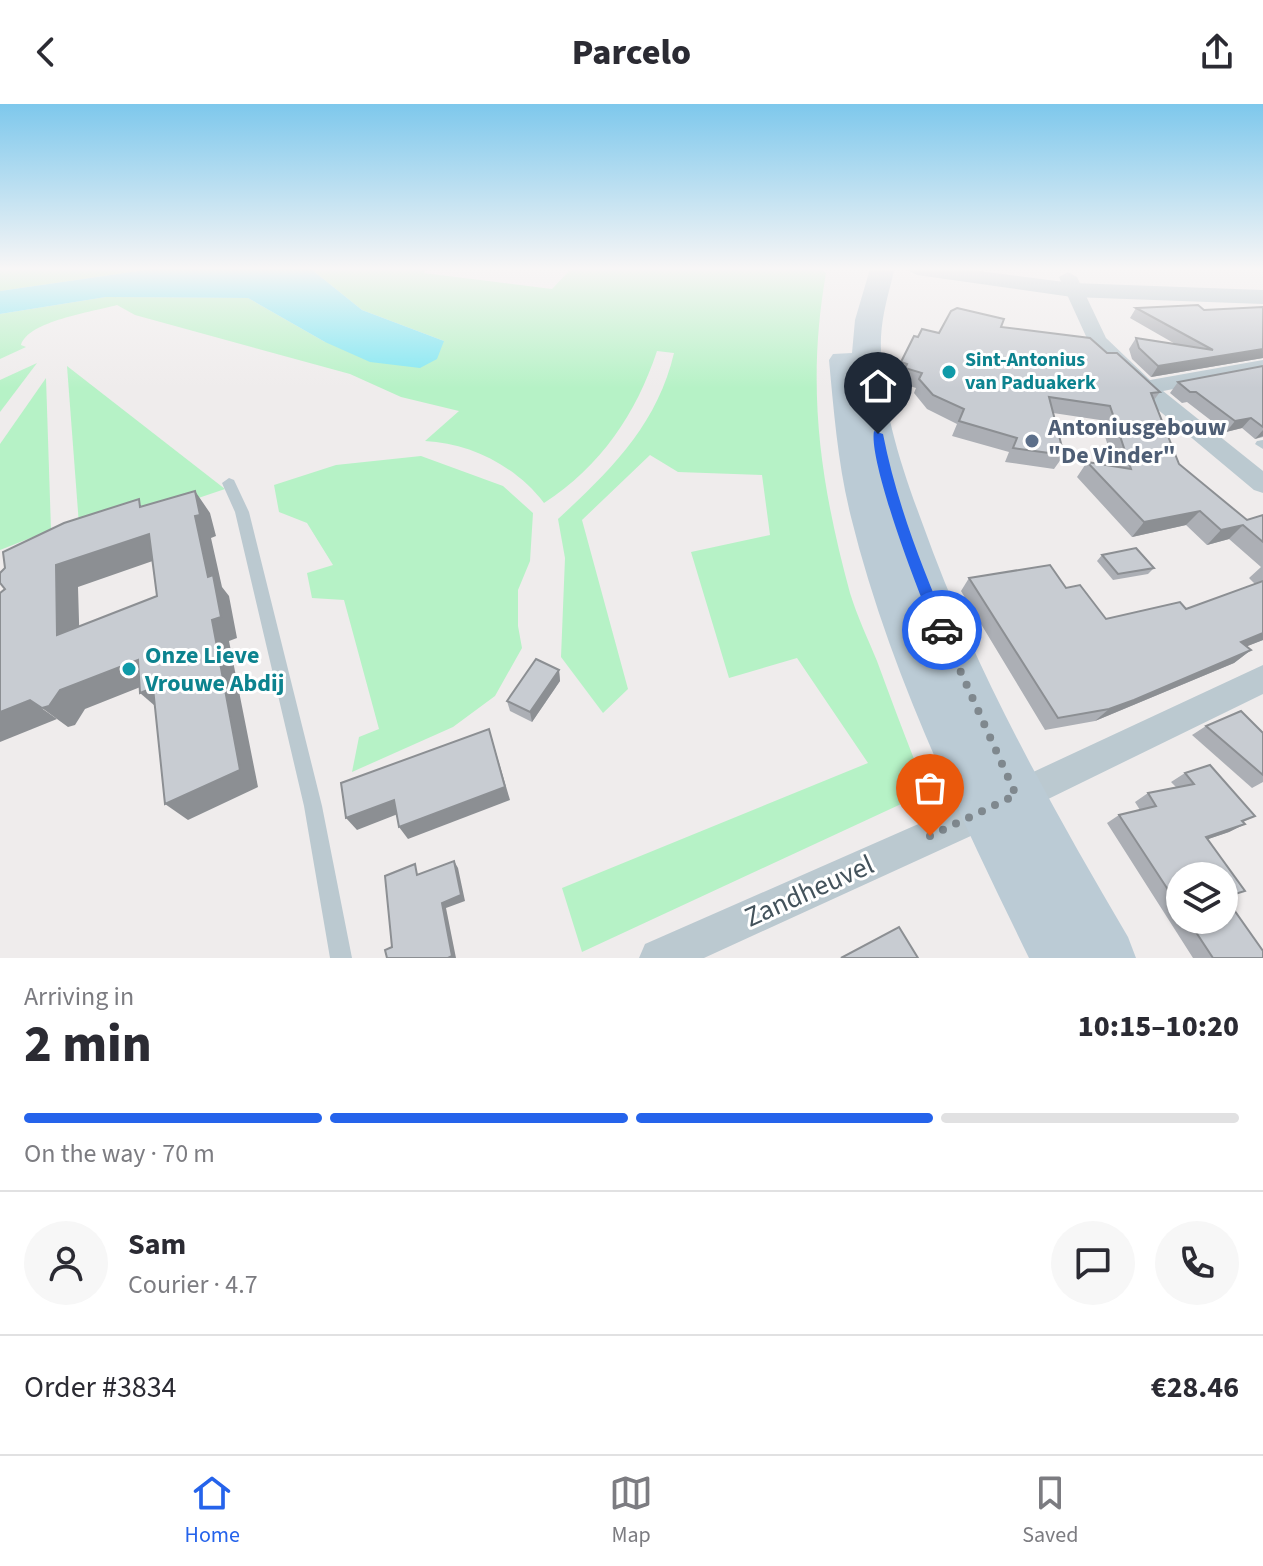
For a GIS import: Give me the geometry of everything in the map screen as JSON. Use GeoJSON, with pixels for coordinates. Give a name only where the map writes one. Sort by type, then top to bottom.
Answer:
{"type":"FeatureCollection","features":[{"type":"Feature","properties":{"kind":"main road"},"geometry":{"type":"LineString","coordinates":[[864,309],[844,348],[847,418],[867,512],[921,669],[1000,804],[1107,958]]}},
{"type":"Feature","properties":{"kind":"main road"},"geometry":{"type":"LineString","coordinates":[[1000,804],[1060,958]]}},
{"type":"Feature","properties":{"kind":"street"},"geometry":{"type":"LineString","coordinates":[[1082,309],[1097,341],[1146,388],[1263,484]]}},
{"type":"Feature","properties":{"kind":"street"},"geometry":{"type":"LineString","coordinates":[[1146,388],[1263,366]]}},
{"type":"Feature","properties":{"kind":"street","name":"Zandheuvel"},"geometry":{"type":"LineString","coordinates":[[659,958],[1000,804],[1263,679]]}},
{"type":"Feature","properties":{"kind":"lane"},"geometry":{"type":"LineString","coordinates":[[229,483],[242,512],[313,806],[341,958]]}},
{"type":"Feature","properties":{"kind":"green space"},"geometry":{"type":"Polygon","coordinates":[[[32,309],[100,309],[35,330],[21,345],[26,347],[0,359],[0,314],[32,309]]]}},
{"type":"Feature","properties":{"kind":"green space"},"geometry":{"type":"Polygon","coordinates":[[[124,309],[267,309],[325,342],[444,341],[362,310],[821,309],[817,395],[819,434],[831,512],[853,602],[927,792],[582,952],[562,888],[868,763],[797,658],[729,678],[691,552],[770,535],[762,475],[678,472],[650,455],[582,520],[628,689],[603,713],[561,657],[565,558],[558,519],[630,445],[656,402],[674,353],[657,351],[638,396],[614,437],[583,472],[544,503],[520,478],[491,459],[459,446],[425,441],[459,411],[401,397],[350,374],[135,315],[124,309]]]}},
{"type":"Feature","properties":{"kind":"green space"},"geometry":{"type":"Polygon","coordinates":[[[37,363],[0,412],[0,380],[37,363]]]}},
{"type":"Feature","properties":{"kind":"green space"},"geometry":{"type":"Polygon","coordinates":[[[67,366],[225,489],[80,538],[67,366]]]}},
{"type":"Feature","properties":{"kind":"green space"},"geometry":{"type":"Polygon","coordinates":[[[46,378],[51,530],[0,550],[0,444],[46,378]]]}},
{"type":"Feature","properties":{"kind":"green space"},"geometry":{"type":"Polygon","coordinates":[[[421,456],[503,486],[533,513],[530,561],[518,590],[518,626],[522,648],[495,696],[453,727],[352,772],[359,737],[379,729],[344,600],[312,598],[307,573],[333,565],[307,523],[279,512],[274,485],[336,465],[421,456]]]}},
{"type":"Feature","properties":{"kind":"water"},"geometry":{"type":"Polygon","coordinates":[[[0,309],[32,309],[0,314],[0,309]]]}},
{"type":"Feature","properties":{"kind":"water"},"geometry":{"type":"Polygon","coordinates":[[[267,309],[361,309],[444,341],[437,359],[420,368],[370,362],[325,342],[267,309]]]}},
{"type":"Feature","properties":{"kind":"building"},"geometry":{"type":"Polygon","coordinates":[[[961,309],[1004,319],[1001,327],[1090,338],[1107,353],[1117,353],[1160,392],[1151,393],[1179,464],[1247,520],[1263,515],[1263,542],[1243,525],[1221,530],[1200,511],[1144,522],[1087,462],[1131,469],[1110,406],[1049,397],[1064,455],[1013,448],[1017,438],[959,421],[964,409],[933,395],[919,379],[922,373],[905,368],[907,364],[901,362],[914,336],[918,337],[922,329],[939,333],[951,311],[961,309]]]}},
{"type":"Feature","properties":{"kind":"building"},"geometry":{"type":"Polygon","coordinates":[[[1138,309],[1263,309],[1263,349],[1158,366],[1139,348],[1136,338],[1213,350],[1138,309]]]}},
{"type":"Feature","properties":{"kind":"building"},"geometry":{"type":"Polygon","coordinates":[[[1263,366],[1263,427],[1251,418],[1235,421],[1178,382],[1263,366]]]}},
{"type":"Feature","properties":{"kind":"building","name":"Onze Lieve Vrouwe Abdij"},"geometry":{"type":"Polygon","coordinates":[[[195,491],[200,515],[195,516],[208,577],[213,575],[221,617],[212,620],[240,770],[165,804],[153,688],[140,693],[138,660],[60,690],[49,706],[42,708],[30,700],[0,712],[0,593],[5,589],[0,583],[0,573],[5,568],[3,552],[64,523],[139,499],[140,507],[195,491]],[[149,534],[56,565],[57,635],[157,596],[149,534]]]}},
{"type":"Feature","properties":{"kind":"building"},"geometry":{"type":"Polygon","coordinates":[[[1136,548],[1154,568],[1118,574],[1102,555],[1136,548]]]}},
{"type":"Feature","properties":{"kind":"building"},"geometry":{"type":"Polygon","coordinates":[[[1050,565],[1066,588],[1080,585],[1106,619],[1180,602],[1186,609],[1263,581],[1263,633],[1241,642],[1251,650],[1134,700],[1109,709],[1058,718],[969,578],[1050,565]]]}},
{"type":"Feature","properties":{"kind":"building"},"geometry":{"type":"Polygon","coordinates":[[[536,659],[559,670],[530,712],[507,701],[536,659]]]}},
{"type":"Feature","properties":{"kind":"building"},"geometry":{"type":"Polygon","coordinates":[[[1241,711],[1263,733],[1263,775],[1206,726],[1241,711]]]}},
{"type":"Feature","properties":{"kind":"building"},"geometry":{"type":"Polygon","coordinates":[[[489,729],[505,787],[399,827],[394,800],[346,818],[341,783],[489,729]]]}},
{"type":"Feature","properties":{"kind":"building"},"geometry":{"type":"Polygon","coordinates":[[[1210,765],[1255,816],[1242,821],[1245,824],[1206,837],[1224,862],[1166,862],[1166,887],[1119,815],[1156,806],[1148,793],[1194,784],[1185,773],[1210,765]]]}},
{"type":"Feature","properties":{"kind":"building"},"geometry":{"type":"Polygon","coordinates":[[[454,861],[461,895],[442,903],[452,956],[387,958],[385,950],[392,947],[385,876],[415,864],[417,875],[454,861]]]}},
{"type":"Feature","properties":{"kind":"building"},"geometry":{"type":"Polygon","coordinates":[[[1238,881],[1245,891],[1238,893],[1238,881]]]}},
{"type":"Feature","properties":{"kind":"building"},"geometry":{"type":"Polygon","coordinates":[[[1238,915],[1263,951],[1263,958],[1213,958],[1197,934],[1238,934],[1238,915]]]}},
{"type":"Feature","properties":{"kind":"building"},"geometry":{"type":"Polygon","coordinates":[[[899,927],[918,958],[841,958],[899,927]]]}},
{"type":"Feature","properties":{"kind":"way so far"},"geometry":{"type":"LineString","coordinates":[[930,836],[1016,795],[942,630]]}},
{"type":"Feature","properties":{"kind":"place","name":"Sint-Antonius van Paduakerk"},"geometry":{"type":"Point","coordinates":[949,372]}},
{"type":"Feature","properties":{"kind":"place","name":"Antoniusgebouw \"De Vinder\""},"geometry":{"type":"Point","coordinates":[1032,441]}},
{"type":"Feature","properties":{"kind":"place","name":"Onze Lieve Vrouwe Abdij"},"geometry":{"type":"Point","coordinates":[129,669]}},
{"type":"Feature","properties":{"kind":"route"},"geometry":{"type":"LineString","coordinates":[[878,434],[882,458],[921,581],[942,630]]}}]}
